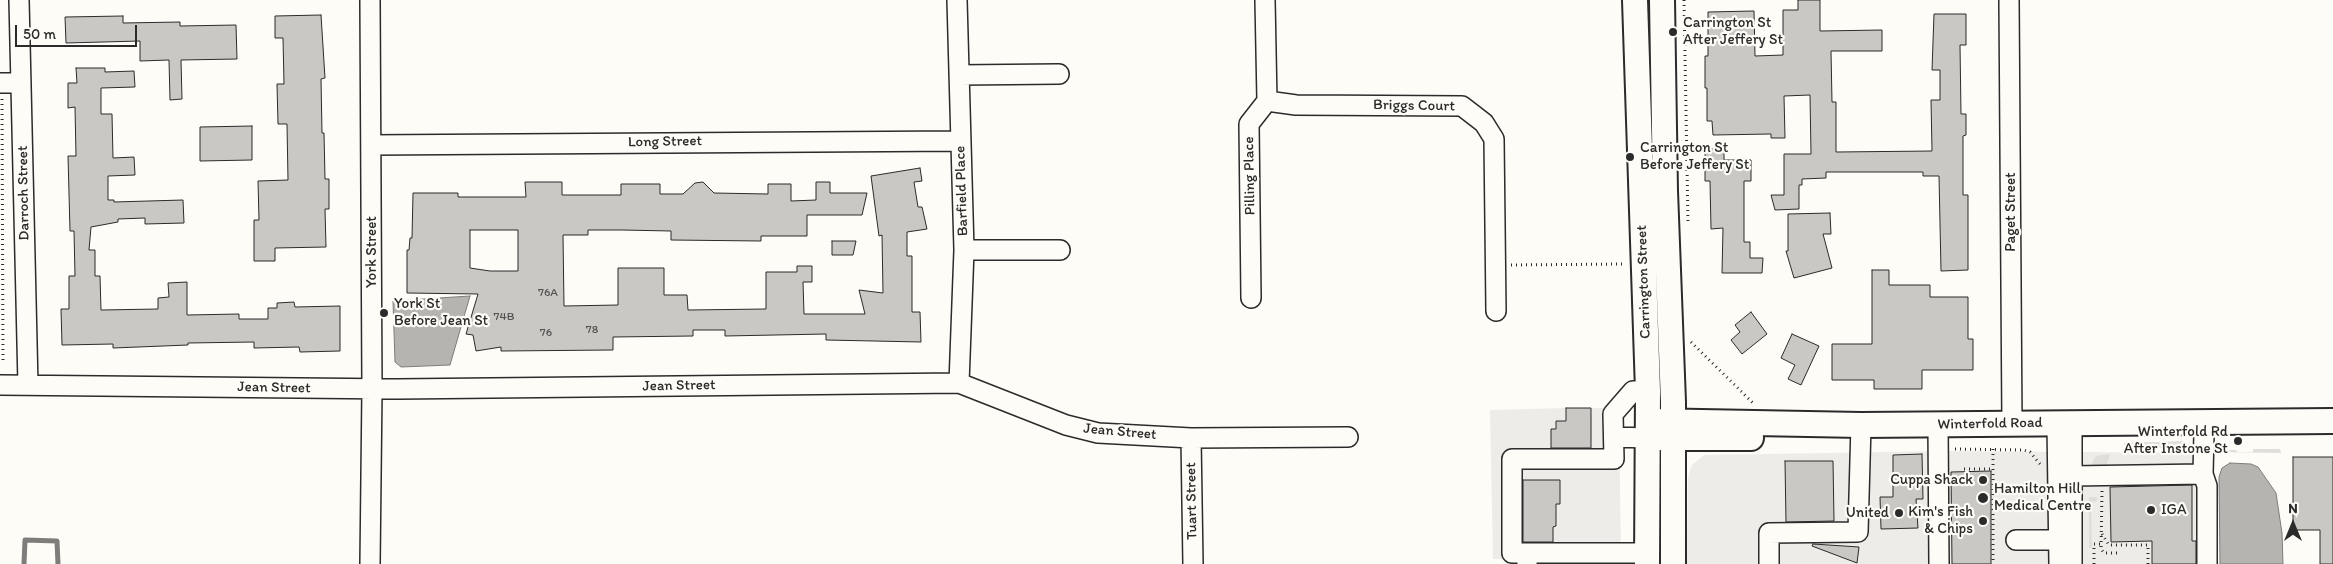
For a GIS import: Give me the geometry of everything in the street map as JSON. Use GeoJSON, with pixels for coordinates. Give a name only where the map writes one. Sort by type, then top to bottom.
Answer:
{"type":"FeatureCollection","features":[{"type":"Feature","properties":{"kind":"main road","name":"Carrington Street"},"geometry":{"type":"LineString","coordinates":[[1635,0],[1648,391],[1646,559]]}},
{"type":"Feature","properties":{"kind":"main road","name":"Carrington Street"},"geometry":{"type":"LineString","coordinates":[[1662,0],[1665,191],[1674,430],[1673,564]]}},
{"type":"Feature","properties":{"kind":"main road","name":"Winterfold Road"},"geometry":{"type":"LineString","coordinates":[[1648,429],[1861,431],[1943,437],[2333,421]]}},
{"type":"Feature","properties":{"kind":"main road","name":"Winterfold Road"},"geometry":{"type":"LineString","coordinates":[[1943,437],[2012,424],[2064,431],[2333,433]]}},
{"type":"Feature","properties":{"kind":"street","name":"Darroch Street"},"geometry":{"type":"LineString","coordinates":[[19,0],[28,385]]}},
{"type":"Feature","properties":{"kind":"street","name":"York Street"},"geometry":{"type":"LineString","coordinates":[[370,0],[372,389],[370,564]]}},
{"type":"Feature","properties":{"kind":"street","name":"Barfield Place"},"geometry":{"type":"LineString","coordinates":[[957,0],[964,250],[960,383]]}},
{"type":"Feature","properties":{"kind":"street"},"geometry":{"type":"LineString","coordinates":[[1265,0],[1267,101]]}},
{"type":"Feature","properties":{"kind":"street","name":"Paget Street"},"geometry":{"type":"LineString","coordinates":[[2009,0],[2012,424]]}},
{"type":"Feature","properties":{"kind":"street"},"geometry":{"type":"LineString","coordinates":[[959,75],[1059,74]]}},
{"type":"Feature","properties":{"kind":"street"},"geometry":{"type":"LineString","coordinates":[[0,83],[21,83]]}},
{"type":"Feature","properties":{"kind":"street","name":"Briggs Court"},"geometry":{"type":"LineString","coordinates":[[1267,101],[1296,105],[1462,106],[1484,123],[1494,139],[1496,312]]}},
{"type":"Feature","properties":{"kind":"street","name":"Pilling Place"},"geometry":{"type":"LineString","coordinates":[[1251,298],[1249,124],[1267,101]]}},
{"type":"Feature","properties":{"kind":"street","name":"Long Street"},"geometry":{"type":"LineString","coordinates":[[370,145],[960,141]]}},
{"type":"Feature","properties":{"kind":"street"},"geometry":{"type":"LineString","coordinates":[[964,250],[1060,250]]}},
{"type":"Feature","properties":{"kind":"street","name":"Jean Street"},"geometry":{"type":"LineString","coordinates":[[0,385],[372,389],[960,383],[1082,430],[1190,438],[1348,437]]}},
{"type":"Feature","properties":{"kind":"street"},"geometry":{"type":"LineString","coordinates":[[1646,559],[1527,558],[1512,553],[1512,460],[1614,459],[1614,414],[1633,391],[1648,391]]}},
{"type":"Feature","properties":{"kind":"street"},"geometry":{"type":"LineString","coordinates":[[1614,437],[1648,429]]}},
{"type":"Feature","properties":{"kind":"street"},"geometry":{"type":"LineString","coordinates":[[1769,564],[1769,533],[1858,532],[1861,431]]}},
{"type":"Feature","properties":{"kind":"street"},"geometry":{"type":"LineString","coordinates":[[2059,564],[2065,540],[2071,476],[2064,431]]}},
{"type":"Feature","properties":{"kind":"street"},"geometry":{"type":"LineString","coordinates":[[2064,431],[2065,540],[2072,564]]}},
{"type":"Feature","properties":{"kind":"street"},"geometry":{"type":"LineString","coordinates":[[2204,433],[2203,474],[2207,486],[2207,564]]}},
{"type":"Feature","properties":{"kind":"street"},"geometry":{"type":"LineString","coordinates":[[1939,564],[1943,437]]}},
{"type":"Feature","properties":{"kind":"street","name":"Tuart Street"},"geometry":{"type":"LineString","coordinates":[[1190,438],[1192,564]]}},
{"type":"Feature","properties":{"kind":"street"},"geometry":{"type":"LineString","coordinates":[[2071,476],[2203,474]]}},
{"type":"Feature","properties":{"kind":"street"},"geometry":{"type":"LineString","coordinates":[[2016,540],[2065,540]]}},
{"type":"Feature","properties":{"kind":"path"},"geometry":{"type":"LineString","coordinates":[[1495,265],[1624,264]]}},
{"type":"Feature","properties":{"kind":"path"},"geometry":{"type":"LineString","coordinates":[[1689,340],[1756,406]]}},
{"type":"Feature","properties":{"kind":"path"},"geometry":{"type":"LineString","coordinates":[[1943,437],[1993,449],[2024,450]]}},
{"type":"Feature","properties":{"kind":"path"},"geometry":{"type":"LineString","coordinates":[[1993,449],[1994,564]]}},
{"type":"Feature","properties":{"kind":"path"},"geometry":{"type":"LineString","coordinates":[[1964,469],[1993,469]]}},
{"type":"Feature","properties":{"kind":"path"},"geometry":{"type":"LineString","coordinates":[[2109,475],[2109,484],[2101,492],[2101,544],[2104,553],[2120,553]]}},
{"type":"Feature","properties":{"kind":"path"},"geometry":{"type":"LineString","coordinates":[[2101,533],[2109,545],[2148,545],[2148,564]]}},
{"type":"Feature","properties":{"kind":"path"},"geometry":{"type":"LineString","coordinates":[[2094,564],[2094,544],[2101,544]]}},
{"type":"Feature","properties":{"kind":"shaded area"},"geometry":{"type":"Polygon","coordinates":[[[470,296],[450,365],[401,367],[395,362],[393,301],[470,296]]]}},
{"type":"Feature","properties":{"kind":"shaded area"},"geometry":{"type":"Polygon","coordinates":[[[1619,408],[1621,564],[1510,564],[1510,559],[1493,559],[1490,410],[1619,408]]]}},
{"type":"Feature","properties":{"kind":"shaded area"},"geometry":{"type":"Polygon","coordinates":[[[2184,441],[2180,445],[2162,448],[2126,448],[2124,446],[2124,443],[2184,441]]]}},
{"type":"Feature","properties":{"kind":"shaded area"},"geometry":{"type":"Polygon","coordinates":[[[2253,449],[2280,449],[2281,453],[2217,452],[2212,456],[2212,450],[2253,452],[2253,449]]]}},
{"type":"Feature","properties":{"kind":"shaded area"},"geometry":{"type":"Polygon","coordinates":[[[1949,451],[2212,453],[2213,564],[1687,564],[1688,477],[1692,465],[1704,455],[1949,451]]]}},
{"type":"Feature","properties":{"kind":"shaded area"},"geometry":{"type":"Polygon","coordinates":[[[2110,454],[2107,464],[2100,469],[2090,467],[2096,456],[2110,454]]]}},
{"type":"Feature","properties":{"kind":"shaded area"},"geometry":{"type":"Polygon","coordinates":[[[2230,463],[2251,464],[2258,467],[2276,493],[2282,533],[2283,564],[2220,564],[2219,477],[2222,468],[2230,463]]]}},
{"type":"Feature","properties":{"kind":"shaded area"},"geometry":{"type":"Polygon","coordinates":[[[2089,497],[2097,497],[2097,501],[2091,502],[2092,548],[2089,548],[2089,497]]]}},
{"type":"Feature","properties":{"kind":"building"},"geometry":{"type":"Polygon","coordinates":[[[1798,0],[1820,0],[1820,31],[1882,30],[1882,51],[1831,51],[1832,102],[1836,102],[1836,152],[1932,151],[1931,100],[1940,100],[1940,70],[1932,70],[1934,14],[1966,14],[1966,45],[1960,45],[1961,114],[1966,114],[1966,135],[1963,136],[1963,195],[1968,195],[1968,270],[1941,271],[1939,176],[1923,176],[1923,172],[1826,172],[1826,178],[1802,179],[1802,185],[1799,185],[1799,209],[1775,210],[1771,195],[1784,195],[1784,154],[1811,154],[1810,95],[1784,96],[1785,138],[1771,138],[1771,134],[1713,135],[1712,121],[1707,121],[1707,88],[1705,88],[1705,56],[1708,56],[1708,12],[1754,11],[1755,56],[1783,55],[1783,10],[1798,10],[1798,0]]]}},
{"type":"Feature","properties":{"kind":"building"},"geometry":{"type":"Polygon","coordinates":[[[321,15],[325,78],[321,79],[322,133],[324,133],[325,179],[329,179],[329,209],[325,209],[326,247],[275,248],[275,261],[254,261],[254,220],[259,220],[258,181],[288,180],[287,124],[278,124],[277,84],[284,84],[283,38],[275,38],[275,16],[321,15]]]}},
{"type":"Feature","properties":{"kind":"building"},"geometry":{"type":"Polygon","coordinates":[[[123,16],[123,23],[180,22],[180,26],[236,25],[237,59],[181,60],[182,99],[170,100],[169,60],[140,61],[140,41],[66,43],[65,17],[123,16]]]}},
{"type":"Feature","properties":{"kind":"building"},"geometry":{"type":"Polygon","coordinates":[[[76,68],[105,68],[105,72],[134,71],[135,87],[101,88],[101,114],[112,114],[113,158],[134,157],[135,175],[108,176],[108,200],[114,200],[114,202],[183,200],[184,223],[145,224],[145,218],[118,219],[118,222],[91,227],[89,250],[95,250],[95,276],[100,276],[101,310],[158,309],[158,298],[169,297],[168,283],[187,282],[187,315],[239,314],[239,319],[268,319],[268,308],[277,308],[277,303],[294,302],[295,307],[340,306],[340,351],[300,352],[299,347],[254,348],[254,342],[188,343],[188,345],[113,348],[113,344],[62,345],[61,309],[69,309],[69,276],[75,276],[74,231],[70,231],[68,156],[76,156],[75,107],[68,108],[68,83],[77,83],[76,68]]]}},
{"type":"Feature","properties":{"kind":"building"},"geometry":{"type":"Polygon","coordinates":[[[252,126],[252,160],[200,161],[200,127],[252,126]]]}},
{"type":"Feature","properties":{"kind":"building"},"geometry":{"type":"Polygon","coordinates":[[[1705,149],[1724,149],[1724,160],[1751,160],[1751,181],[1744,181],[1744,242],[1750,242],[1750,258],[1763,258],[1762,273],[1722,273],[1723,228],[1711,229],[1710,181],[1705,181],[1705,149]]]}},
{"type":"Feature","properties":{"kind":"building"},"geometry":{"type":"Polygon","coordinates":[[[920,168],[922,181],[914,182],[918,207],[922,207],[927,229],[907,232],[907,256],[912,256],[912,312],[920,312],[921,342],[826,340],[826,334],[725,336],[725,330],[693,330],[693,336],[613,337],[613,350],[501,351],[501,347],[476,351],[473,335],[466,334],[478,294],[407,293],[407,250],[409,250],[410,238],[412,238],[413,193],[458,193],[458,197],[526,197],[525,182],[562,182],[562,195],[621,195],[621,184],[660,184],[660,194],[683,194],[695,183],[703,182],[714,193],[768,194],[768,184],[791,184],[791,201],[816,200],[816,182],[830,182],[830,193],[867,193],[862,215],[807,215],[807,236],[761,236],[761,241],[671,240],[671,231],[622,230],[588,230],[588,235],[563,235],[564,306],[618,305],[618,268],[664,268],[664,295],[687,295],[688,310],[766,309],[766,272],[797,272],[797,266],[812,266],[812,282],[803,282],[804,314],[865,314],[859,290],[883,293],[882,235],[879,236],[871,176],[920,168]],[[470,230],[470,268],[490,271],[518,271],[518,230],[470,230]]]}},
{"type":"Feature","properties":{"kind":"building"},"geometry":{"type":"Polygon","coordinates":[[[1830,213],[1831,234],[1823,234],[1832,268],[1794,278],[1786,251],[1788,251],[1788,214],[1830,213]]]}},
{"type":"Feature","properties":{"kind":"building"},"geometry":{"type":"Polygon","coordinates":[[[832,241],[856,241],[853,255],[832,255],[832,241]]]}},
{"type":"Feature","properties":{"kind":"building"},"geometry":{"type":"Polygon","coordinates":[[[1872,270],[1889,270],[1889,285],[1930,285],[1930,297],[1968,297],[1968,339],[1973,339],[1973,370],[1922,370],[1922,389],[1874,389],[1874,380],[1832,380],[1832,344],[1872,344],[1872,270]]]}},
{"type":"Feature","properties":{"kind":"building"},"geometry":{"type":"Polygon","coordinates":[[[1751,312],[1767,334],[1742,354],[1731,340],[1740,332],[1735,325],[1751,312]]]}},
{"type":"Feature","properties":{"kind":"building"},"geometry":{"type":"Polygon","coordinates":[[[1792,334],[1819,346],[1801,385],[1788,379],[1795,365],[1781,358],[1792,334]]]}},
{"type":"Feature","properties":{"kind":"building"},"geometry":{"type":"Polygon","coordinates":[[[1566,408],[1591,408],[1591,448],[1551,448],[1551,429],[1556,429],[1556,421],[1566,421],[1566,408]]]}},
{"type":"Feature","properties":{"kind":"building"},"geometry":{"type":"Polygon","coordinates":[[[1922,454],[1923,499],[1916,499],[1918,528],[1881,529],[1880,497],[1893,497],[1893,455],[1922,454]]]}},
{"type":"Feature","properties":{"kind":"building"},"geometry":{"type":"Polygon","coordinates":[[[2293,457],[2333,457],[2333,564],[2320,564],[2320,530],[2293,530],[2293,457]]]}},
{"type":"Feature","properties":{"kind":"building"},"geometry":{"type":"Polygon","coordinates":[[[1785,461],[1833,461],[1834,521],[1786,522],[1785,461]]]}},
{"type":"Feature","properties":{"kind":"building"},"geometry":{"type":"Polygon","coordinates":[[[1991,471],[1991,564],[1952,564],[1951,472],[1991,471]]]}},
{"type":"Feature","properties":{"kind":"building"},"geometry":{"type":"Polygon","coordinates":[[[1523,480],[1560,480],[1560,504],[1556,504],[1556,526],[1553,527],[1553,542],[1523,542],[1523,480]]]}},
{"type":"Feature","properties":{"kind":"building","name":"IGA"},"geometry":{"type":"Polygon","coordinates":[[[2192,485],[2192,541],[2196,541],[2196,564],[2152,564],[2152,541],[2111,542],[2110,487],[2192,485]]]}},
{"type":"Feature","properties":{"kind":"building"},"geometry":{"type":"Polygon","coordinates":[[[1813,544],[1859,547],[1857,563],[1812,546],[1813,544]]]}},
{"type":"Feature","properties":{"kind":"waterway"},"geometry":{"type":"LineString","coordinates":[[24,564],[25,540],[57,541],[58,564]]}},
{"type":"Feature","properties":{"kind":"place","name":"Carrington St After Jeffery St"},"geometry":{"type":"Point","coordinates":[1673,32]}},
{"type":"Feature","properties":{"kind":"place","name":"Carrington St Before Jeffery St"},"geometry":{"type":"Point","coordinates":[1630,157]}},
{"type":"Feature","properties":{"kind":"place","name":"York St Before Jean St"},"geometry":{"type":"Point","coordinates":[384,313]}},
{"type":"Feature","properties":{"kind":"place","name":"Winterfold Rd After Instone St"},"geometry":{"type":"Point","coordinates":[2238,441]}},
{"type":"Feature","properties":{"kind":"place","name":"Cuppa Shack"},"geometry":{"type":"Point","coordinates":[1983,480]}},
{"type":"Feature","properties":{"kind":"place","name":"Hamilton Hill Medical Centre"},"geometry":{"type":"Point","coordinates":[1983,498]}},
{"type":"Feature","properties":{"kind":"place","name":"IGA"},"geometry":{"type":"Point","coordinates":[2151,510]}},
{"type":"Feature","properties":{"kind":"place","name":"United"},"geometry":{"type":"Point","coordinates":[1899,513]}},
{"type":"Feature","properties":{"kind":"place","name":"Kim's Fish & Chips"},"geometry":{"type":"Point","coordinates":[1983,521]}}]}
